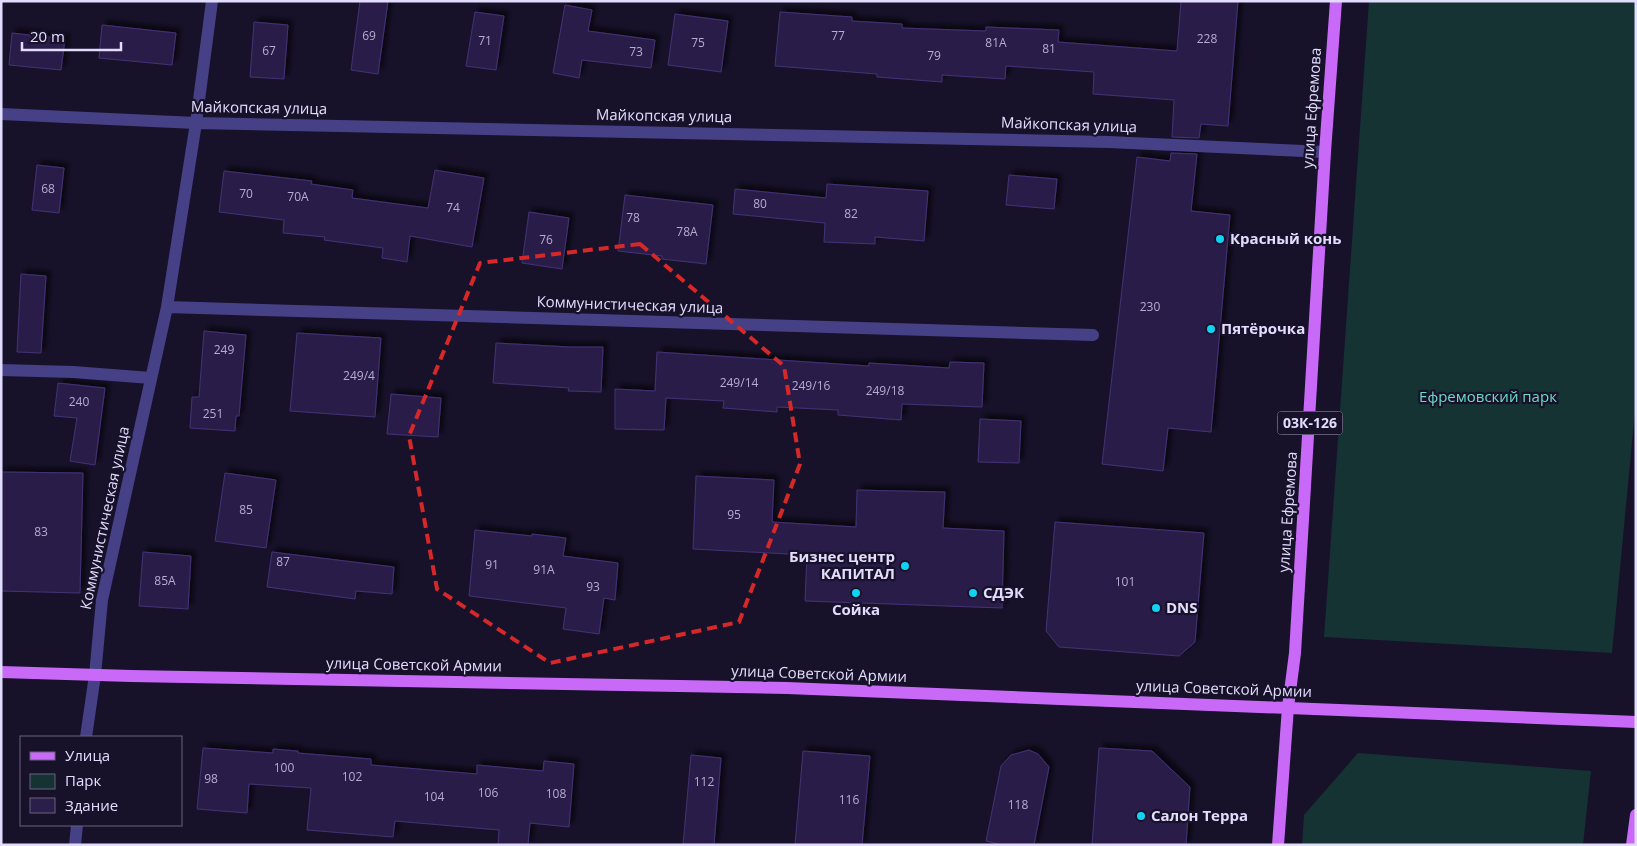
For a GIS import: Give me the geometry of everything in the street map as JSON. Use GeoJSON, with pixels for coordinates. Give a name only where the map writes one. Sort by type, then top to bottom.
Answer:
{"type":"FeatureCollection","features":[{"type":"Feature","properties":{"kind":"main road","name":"улица Ефремова"},"geometry":{"type":"LineString","coordinates":[[1278,845],[1288,708],[1296,643],[1325,152],[1336,1]]}},
{"type":"Feature","properties":{"kind":"main road","name":"улица Советской Армии"},"geometry":{"type":"LineString","coordinates":[[1,672],[786,688],[1636,722]]}},
{"type":"Feature","properties":{"kind":"main road"},"geometry":{"type":"LineString","coordinates":[[1632,845],[1636,815]]}},
{"type":"Feature","properties":{"kind":"street","name":"Коммунистическая улица"},"geometry":{"type":"LineString","coordinates":[[86,736],[95,675],[102,600],[167,307],[196,123],[212,1]]}},
{"type":"Feature","properties":{"kind":"street","name":"Майкопская улица"},"geometry":{"type":"LineString","coordinates":[[1,114],[196,123],[1109,142],[1325,152]]}},
{"type":"Feature","properties":{"kind":"street","name":"Коммунистическая улица"},"geometry":{"type":"LineString","coordinates":[[167,307],[1093,335]]}},
{"type":"Feature","properties":{"kind":"street"},"geometry":{"type":"LineString","coordinates":[[1,370],[73,372],[151,378]]}},
{"type":"Feature","properties":{"kind":"street"},"geometry":{"type":"LineString","coordinates":[[75,845],[77,826]]}},
{"type":"Feature","properties":{"kind":"highlighted area"},"geometry":{"type":"Polygon","coordinates":[[[640,244],[784,366],[800,464],[739,622],[550,663],[437,589],[409,436],[480,263],[640,244]]]}},
{"type":"Feature","properties":{"kind":"green space","name":"Ефремовский парк"},"geometry":{"type":"Polygon","coordinates":[[[1369,1],[1636,1],[1636,400],[1612,653],[1324,637],[1369,1]]]}},
{"type":"Feature","properties":{"kind":"green space"},"geometry":{"type":"Polygon","coordinates":[[[1358,753],[1591,771],[1583,845],[1302,845],[1304,815],[1358,753]]]}},
{"type":"Feature","properties":{"kind":"building"},"geometry":{"type":"Polygon","coordinates":[[[360,1],[388,1],[378,74],[351,70],[360,1]]]}},
{"type":"Feature","properties":{"kind":"building"},"geometry":{"type":"Polygon","coordinates":[[[1181,1],[1238,1],[1228,126],[1201,124],[1199,138],[1172,137],[1174,100],[1093,94],[1094,72],[1006,66],[1005,79],[942,75],[942,82],[877,77],[877,74],[775,66],[780,12],[852,17],[852,21],[902,24],[902,28],[986,31],[986,27],[1059,30],[1058,42],[1177,51],[1181,1]]]}},
{"type":"Feature","properties":{"kind":"building"},"geometry":{"type":"Polygon","coordinates":[[[565,5],[592,10],[588,31],[655,40],[651,68],[582,60],[579,78],[553,73],[565,5]]]}},
{"type":"Feature","properties":{"kind":"building"},"geometry":{"type":"Polygon","coordinates":[[[475,12],[504,16],[496,70],[466,66],[475,12]]]}},
{"type":"Feature","properties":{"kind":"building"},"geometry":{"type":"Polygon","coordinates":[[[675,14],[728,21],[721,72],[668,65],[675,14]]]}},
{"type":"Feature","properties":{"kind":"building"},"geometry":{"type":"Polygon","coordinates":[[[254,22],[288,25],[284,79],[250,77],[254,22]]]}},
{"type":"Feature","properties":{"kind":"building"},"geometry":{"type":"Polygon","coordinates":[[[102,25],[176,33],[172,65],[99,58],[102,25]]]}},
{"type":"Feature","properties":{"kind":"building"},"geometry":{"type":"Polygon","coordinates":[[[12,33],[65,39],[61,70],[9,65],[12,33]]]}},
{"type":"Feature","properties":{"kind":"building"},"geometry":{"type":"Polygon","coordinates":[[[1171,153],[1197,154],[1191,211],[1230,215],[1211,432],[1168,428],[1163,471],[1102,464],[1137,157],[1170,161],[1171,153]]]}},
{"type":"Feature","properties":{"kind":"building"},"geometry":{"type":"Polygon","coordinates":[[[37,165],[64,168],[59,213],[32,210],[37,165]]]}},
{"type":"Feature","properties":{"kind":"building"},"geometry":{"type":"Polygon","coordinates":[[[435,170],[484,178],[472,247],[410,236],[407,262],[382,258],[383,248],[324,240],[325,237],[283,233],[284,220],[219,212],[224,171],[312,181],[311,184],[353,190],[352,198],[428,208],[435,170]]]}},
{"type":"Feature","properties":{"kind":"building"},"geometry":{"type":"Polygon","coordinates":[[[1009,175],[1057,179],[1054,209],[1006,205],[1009,175]]]}},
{"type":"Feature","properties":{"kind":"building"},"geometry":{"type":"Polygon","coordinates":[[[827,184],[928,191],[924,241],[875,237],[875,244],[824,242],[825,223],[733,214],[735,189],[826,198],[827,184]]]}},
{"type":"Feature","properties":{"kind":"building"},"geometry":{"type":"Polygon","coordinates":[[[625,195],[713,205],[706,264],[618,251],[625,195]]]}},
{"type":"Feature","properties":{"kind":"building"},"geometry":{"type":"Polygon","coordinates":[[[529,212],[569,218],[562,269],[522,263],[529,212]]]}},
{"type":"Feature","properties":{"kind":"building"},"geometry":{"type":"Polygon","coordinates":[[[21,274],[46,276],[41,353],[17,352],[21,274]]]}},
{"type":"Feature","properties":{"kind":"building"},"geometry":{"type":"Polygon","coordinates":[[[204,331],[246,335],[239,416],[236,416],[235,431],[190,428],[192,397],[199,397],[204,331]]]}},
{"type":"Feature","properties":{"kind":"building"},"geometry":{"type":"Polygon","coordinates":[[[297,333],[381,338],[375,417],[290,411],[297,333]]]}},
{"type":"Feature","properties":{"kind":"building"},"geometry":{"type":"Polygon","coordinates":[[[496,343],[603,347],[601,392],[568,391],[569,388],[493,383],[496,343]]]}},
{"type":"Feature","properties":{"kind":"building"},"geometry":{"type":"Polygon","coordinates":[[[657,352],[869,366],[869,363],[949,368],[950,362],[984,363],[982,407],[902,404],[901,420],[838,415],[838,410],[777,407],[777,412],[723,408],[724,401],[666,398],[664,430],[615,429],[615,389],[655,391],[657,352]]]}},
{"type":"Feature","properties":{"kind":"building"},"geometry":{"type":"Polygon","coordinates":[[[58,383],[105,388],[95,465],[70,461],[77,418],[54,416],[58,383]]]}},
{"type":"Feature","properties":{"kind":"building"},"geometry":{"type":"Polygon","coordinates":[[[391,394],[441,398],[438,437],[387,434],[391,394]]]}},
{"type":"Feature","properties":{"kind":"building"},"geometry":{"type":"Polygon","coordinates":[[[980,419],[1021,421],[1019,463],[978,462],[980,419]]]}},
{"type":"Feature","properties":{"kind":"building"},"geometry":{"type":"Polygon","coordinates":[[[1,472],[83,473],[80,593],[1,591],[1,472]]]}},
{"type":"Feature","properties":{"kind":"building"},"geometry":{"type":"Polygon","coordinates":[[[225,473],[276,480],[266,548],[215,541],[225,473]]]}},
{"type":"Feature","properties":{"kind":"building","name":"Бизнес центр КАПИТАЛ"},"geometry":{"type":"Polygon","coordinates":[[[696,476],[774,480],[772,522],[856,527],[857,490],[945,492],[943,528],[1004,531],[1002,608],[805,601],[807,555],[693,549],[696,476]]]}},
{"type":"Feature","properties":{"kind":"building"},"geometry":{"type":"Polygon","coordinates":[[[1055,522],[1204,533],[1195,642],[1179,656],[1059,647],[1046,631],[1055,522]]]}},
{"type":"Feature","properties":{"kind":"building"},"geometry":{"type":"Polygon","coordinates":[[[475,530],[566,538],[563,556],[618,563],[615,600],[604,598],[599,634],[563,629],[566,608],[469,596],[475,530]]]}},
{"type":"Feature","properties":{"kind":"building"},"geometry":{"type":"Polygon","coordinates":[[[143,552],[191,556],[188,609],[139,606],[143,552]]]}},
{"type":"Feature","properties":{"kind":"building"},"geometry":{"type":"Polygon","coordinates":[[[272,552],[394,567],[392,594],[356,591],[355,599],[267,587],[272,552]]]}},
{"type":"Feature","properties":{"kind":"building"},"geometry":{"type":"Polygon","coordinates":[[[203,748],[273,753],[273,749],[298,751],[298,753],[371,759],[371,765],[477,774],[477,765],[543,771],[544,761],[574,764],[569,827],[530,823],[528,845],[498,845],[499,830],[395,821],[393,837],[307,830],[311,788],[249,784],[247,813],[197,809],[203,748]]]}},
{"type":"Feature","properties":{"kind":"building","name":"Салон Терра"},"geometry":{"type":"Polygon","coordinates":[[[1099,748],[1152,751],[1190,787],[1186,845],[1092,845],[1099,748]]]}},
{"type":"Feature","properties":{"kind":"building"},"geometry":{"type":"Polygon","coordinates":[[[1029,750],[1038,754],[1049,767],[1034,845],[1002,845],[986,841],[1001,766],[1011,755],[1029,750]]]}},
{"type":"Feature","properties":{"kind":"building"},"geometry":{"type":"Polygon","coordinates":[[[803,751],[870,756],[862,845],[795,845],[803,751]]]}},
{"type":"Feature","properties":{"kind":"building"},"geometry":{"type":"Polygon","coordinates":[[[691,755],[721,758],[714,845],[683,845],[691,755]]]}},
{"type":"Feature","properties":{"kind":"place","name":"Красный конь"},"geometry":{"type":"Point","coordinates":[1220,239]}},
{"type":"Feature","properties":{"kind":"place","name":"Пятёрочка"},"geometry":{"type":"Point","coordinates":[1211,329]}},
{"type":"Feature","properties":{"kind":"place","name":"Бизнес центр КАПИТАЛ"},"geometry":{"type":"Point","coordinates":[905,566]}},
{"type":"Feature","properties":{"kind":"place","name":"Сойка"},"geometry":{"type":"Point","coordinates":[856,593]}},
{"type":"Feature","properties":{"kind":"place","name":"СДЭК"},"geometry":{"type":"Point","coordinates":[973,593]}},
{"type":"Feature","properties":{"kind":"place","name":"DNS"},"geometry":{"type":"Point","coordinates":[1156,608]}},
{"type":"Feature","properties":{"kind":"place","name":"Салон Терра"},"geometry":{"type":"Point","coordinates":[1141,816]}}]}
